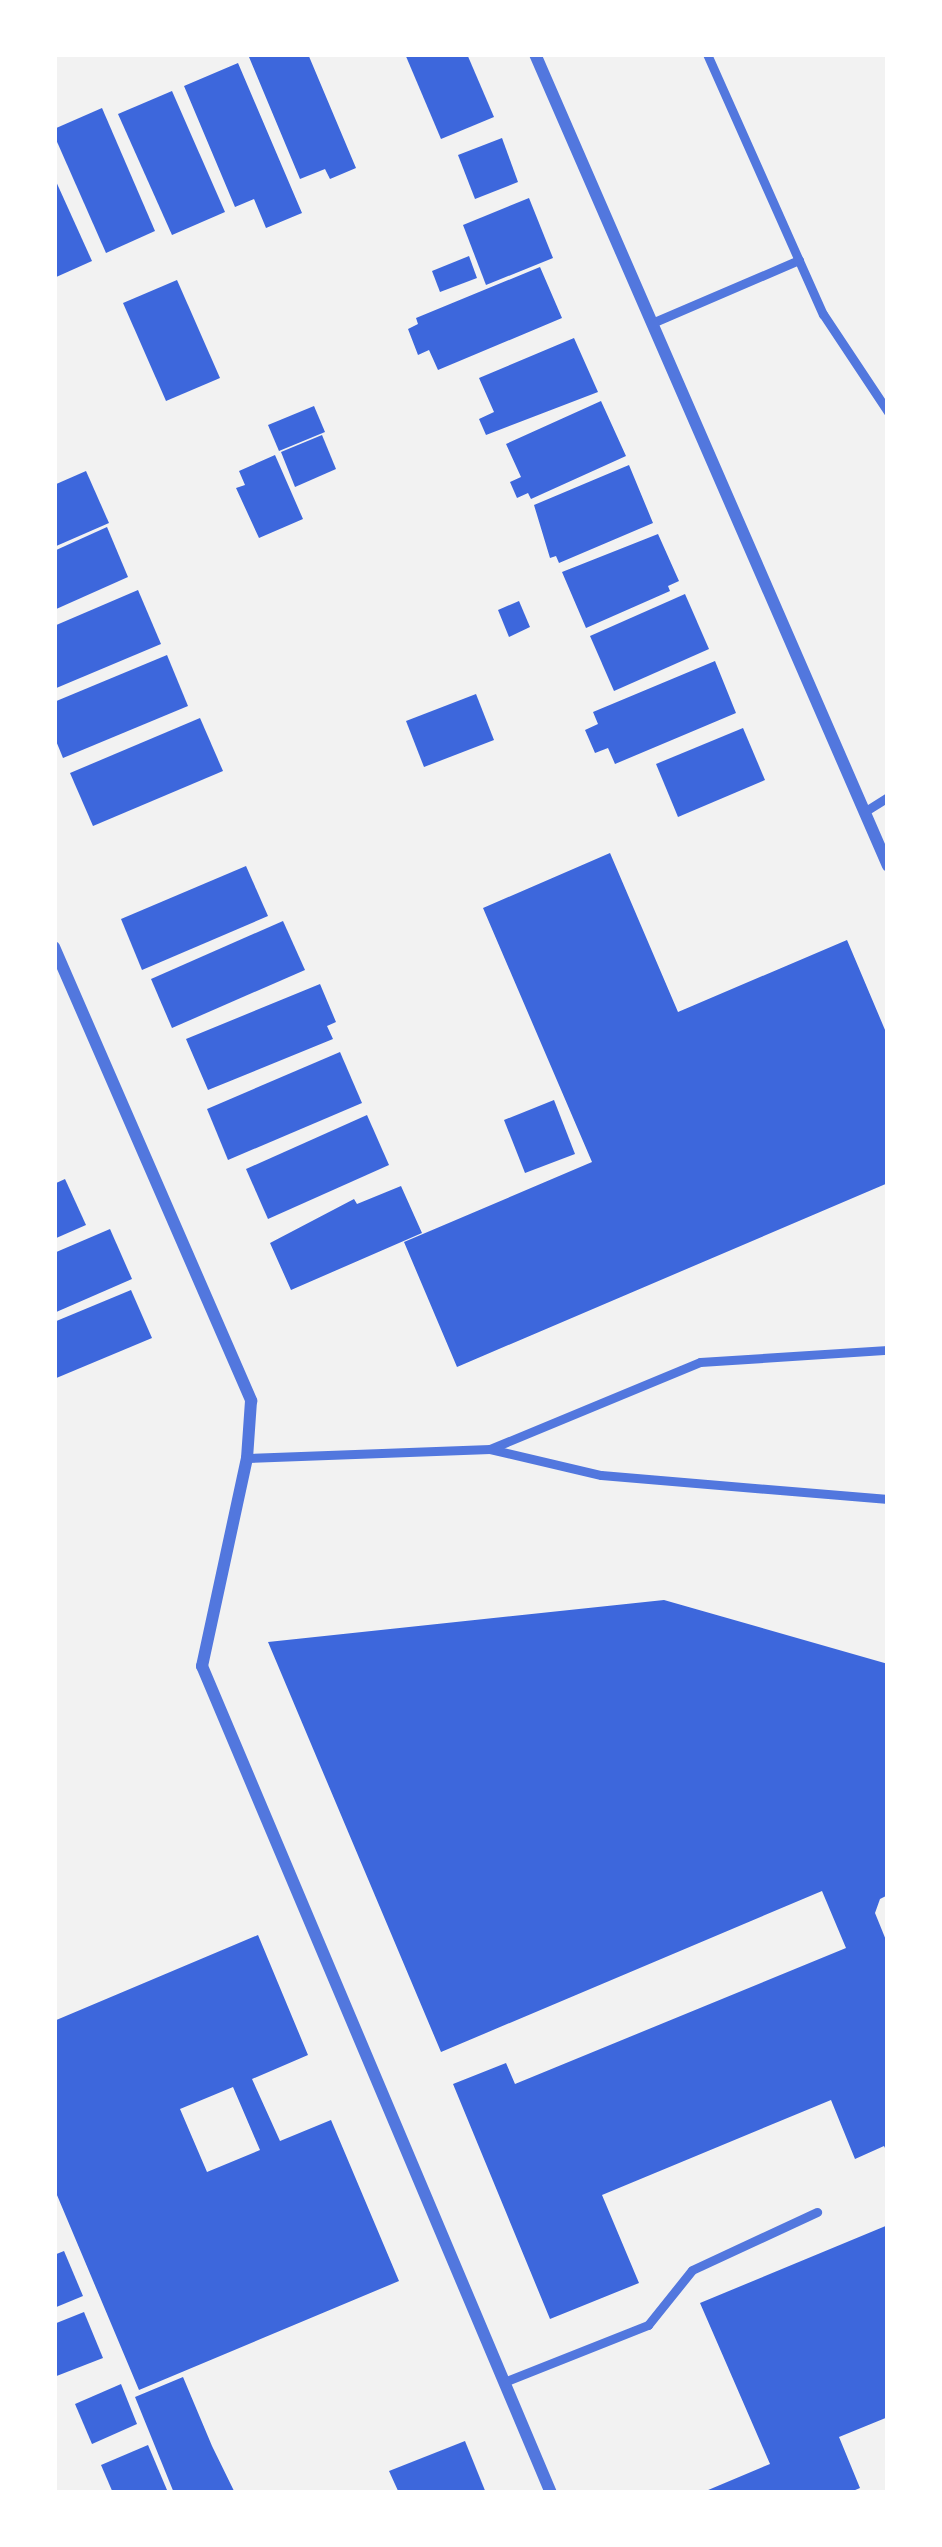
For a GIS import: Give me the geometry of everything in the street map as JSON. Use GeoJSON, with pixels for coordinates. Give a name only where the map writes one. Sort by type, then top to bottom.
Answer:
{"type":"FeatureCollection","features":[{"type":"Feature","properties":{"kind":"street"},"geometry":{"type":"LineString","coordinates":[[535,54],[888,866]]}},
{"type":"Feature","properties":{"kind":"street"},"geometry":{"type":"LineString","coordinates":[[54,947],[251,1401],[247,1458],[202,1666],[551,2493]]}},
{"type":"Feature","properties":{"kind":"lane"},"geometry":{"type":"LineString","coordinates":[[707,54],[823,314],[888,412]]}},
{"type":"Feature","properties":{"kind":"lane"},"geometry":{"type":"LineString","coordinates":[[652,323],[799,260]]}},
{"type":"Feature","properties":{"kind":"lane"},"geometry":{"type":"LineString","coordinates":[[864,812],[888,797]]}},
{"type":"Feature","properties":{"kind":"lane"},"geometry":{"type":"LineString","coordinates":[[490,1449],[700,1362],[888,1350]]}},
{"type":"Feature","properties":{"kind":"lane"},"geometry":{"type":"LineString","coordinates":[[247,1458],[490,1449],[602,1475],[888,1498]]}},
{"type":"Feature","properties":{"kind":"lane"},"geometry":{"type":"LineString","coordinates":[[504,2382],[647,2325],[692,2270],[817,2212]]}},
{"type":"Feature","properties":{"kind":"building"},"geometry":{"type":"Polygon","coordinates":[[[308,54],[356,168],[330,179],[325,169],[300,179],[249,57],[308,54]]]}},
{"type":"Feature","properties":{"kind":"building"},"geometry":{"type":"Polygon","coordinates":[[[405,54],[467,54],[494,117],[441,139],[405,54]]]}},
{"type":"Feature","properties":{"kind":"building"},"geometry":{"type":"Polygon","coordinates":[[[238,63],[302,213],[266,228],[254,199],[235,207],[184,86],[238,63]]]}},
{"type":"Feature","properties":{"kind":"building"},"geometry":{"type":"Polygon","coordinates":[[[172,91],[225,212],[172,235],[118,114],[172,91]]]}},
{"type":"Feature","properties":{"kind":"building"},"geometry":{"type":"Polygon","coordinates":[[[102,108],[155,231],[106,253],[54,135],[54,129],[102,108]]]}},
{"type":"Feature","properties":{"kind":"building"},"geometry":{"type":"Polygon","coordinates":[[[502,138],[518,182],[475,199],[458,155],[502,138]]]}},
{"type":"Feature","properties":{"kind":"building"},"geometry":{"type":"Polygon","coordinates":[[[54,177],[92,261],[54,278],[54,177]]]}},
{"type":"Feature","properties":{"kind":"building"},"geometry":{"type":"Polygon","coordinates":[[[529,198],[553,258],[486,285],[463,225],[529,198]]]}},
{"type":"Feature","properties":{"kind":"building"},"geometry":{"type":"Polygon","coordinates":[[[469,256],[477,278],[440,292],[432,271],[469,256]]]}},
{"type":"Feature","properties":{"kind":"building"},"geometry":{"type":"Polygon","coordinates":[[[540,267],[562,318],[438,370],[429,350],[418,355],[408,329],[418,324],[416,318],[540,267]]]}},
{"type":"Feature","properties":{"kind":"building"},"geometry":{"type":"Polygon","coordinates":[[[177,280],[220,378],[166,401],[123,303],[177,280]]]}},
{"type":"Feature","properties":{"kind":"building"},"geometry":{"type":"Polygon","coordinates":[[[574,338],[598,392],[486,435],[479,419],[494,412],[479,378],[574,338]]]}},
{"type":"Feature","properties":{"kind":"building"},"geometry":{"type":"Polygon","coordinates":[[[601,401],[626,456],[531,499],[528,493],[517,498],[510,482],[521,477],[506,444],[601,401]]]}},
{"type":"Feature","properties":{"kind":"building"},"geometry":{"type":"Polygon","coordinates":[[[314,406],[325,432],[279,451],[268,425],[314,406]]]}},
{"type":"Feature","properties":{"kind":"building"},"geometry":{"type":"Polygon","coordinates":[[[322,435],[336,469],[295,487],[281,452],[322,435]]]}},
{"type":"Feature","properties":{"kind":"building"},"geometry":{"type":"Polygon","coordinates":[[[275,455],[303,519],[259,538],[236,488],[245,485],[239,471],[275,455]]]}},
{"type":"Feature","properties":{"kind":"building"},"geometry":{"type":"Polygon","coordinates":[[[629,465],[653,523],[559,563],[556,556],[550,558],[534,505],[629,465]]]}},
{"type":"Feature","properties":{"kind":"building"},"geometry":{"type":"Polygon","coordinates":[[[86,471],[109,523],[54,547],[54,485],[86,471]]]}},
{"type":"Feature","properties":{"kind":"building"},"geometry":{"type":"Polygon","coordinates":[[[107,527],[128,577],[54,610],[54,551],[107,527]]]}},
{"type":"Feature","properties":{"kind":"building"},"geometry":{"type":"Polygon","coordinates":[[[658,534],[679,581],[668,586],[670,591],[586,628],[562,572],[658,534]]]}},
{"type":"Feature","properties":{"kind":"building"},"geometry":{"type":"Polygon","coordinates":[[[138,590],[161,644],[54,689],[54,626],[138,590]]]}},
{"type":"Feature","properties":{"kind":"building"},"geometry":{"type":"Polygon","coordinates":[[[685,594],[709,649],[614,691],[590,636],[685,594]]]}},
{"type":"Feature","properties":{"kind":"building"},"geometry":{"type":"Polygon","coordinates":[[[519,601],[530,627],[509,637],[498,610],[519,601]]]}},
{"type":"Feature","properties":{"kind":"building"},"geometry":{"type":"Polygon","coordinates":[[[167,655],[188,706],[63,758],[54,736],[54,702],[167,655]]]}},
{"type":"Feature","properties":{"kind":"building"},"geometry":{"type":"Polygon","coordinates":[[[715,661],[736,713],[615,764],[608,748],[595,753],[585,730],[598,724],[593,712],[715,661]]]}},
{"type":"Feature","properties":{"kind":"building"},"geometry":{"type":"Polygon","coordinates":[[[476,694],[494,740],[424,767],[406,721],[476,694]]]}},
{"type":"Feature","properties":{"kind":"building"},"geometry":{"type":"Polygon","coordinates":[[[200,718],[223,771],[93,826],[70,773],[200,718]]]}},
{"type":"Feature","properties":{"kind":"building"},"geometry":{"type":"Polygon","coordinates":[[[743,728],[765,780],[678,817],[656,764],[743,728]]]}},
{"type":"Feature","properties":{"kind":"building"},"geometry":{"type":"Polygon","coordinates":[[[610,853],[678,1012],[847,940],[888,1037],[888,1183],[457,1367],[404,1242],[592,1162],[483,908],[610,853]]]}},
{"type":"Feature","properties":{"kind":"building"},"geometry":{"type":"Polygon","coordinates":[[[246,866],[268,916],[142,970],[121,919],[246,866]]]}},
{"type":"Feature","properties":{"kind":"building"},"geometry":{"type":"Polygon","coordinates":[[[283,921],[305,970],[172,1028],[151,979],[283,921]]]}},
{"type":"Feature","properties":{"kind":"building"},"geometry":{"type":"Polygon","coordinates":[[[320,984],[336,1022],[327,1026],[333,1039],[208,1090],[186,1039],[320,984]]]}},
{"type":"Feature","properties":{"kind":"building"},"geometry":{"type":"Polygon","coordinates":[[[340,1052],[362,1103],[228,1160],[207,1109],[340,1052]]]}},
{"type":"Feature","properties":{"kind":"building"},"geometry":{"type":"Polygon","coordinates":[[[554,1100],[575,1154],[525,1173],[504,1120],[554,1100]]]}},
{"type":"Feature","properties":{"kind":"building"},"geometry":{"type":"Polygon","coordinates":[[[367,1115],[389,1165],[268,1219],[246,1169],[367,1115]]]}},
{"type":"Feature","properties":{"kind":"building"},"geometry":{"type":"Polygon","coordinates":[[[65,1179],[86,1225],[54,1239],[54,1184],[65,1179]]]}},
{"type":"Feature","properties":{"kind":"building"},"geometry":{"type":"Polygon","coordinates":[[[401,1186],[422,1233],[291,1290],[270,1243],[354,1199],[357,1204],[401,1186]]]}},
{"type":"Feature","properties":{"kind":"building"},"geometry":{"type":"Polygon","coordinates":[[[110,1229],[132,1279],[54,1313],[54,1253],[110,1229]]]}},
{"type":"Feature","properties":{"kind":"building"},"geometry":{"type":"Polygon","coordinates":[[[131,1290],[152,1338],[54,1379],[54,1322],[131,1290]]]}},
{"type":"Feature","properties":{"kind":"building"},"geometry":{"type":"Polygon","coordinates":[[[664,1600],[888,1664],[888,1895],[880,1899],[875,1913],[888,1945],[888,2154],[884,2146],[855,2159],[831,2100],[602,2195],[639,2283],[550,2319],[453,2084],[506,2063],[515,2084],[846,1948],[822,1891],[441,2052],[268,1642],[664,1600]]]}},
{"type":"Feature","properties":{"kind":"building"},"geometry":{"type":"Polygon","coordinates":[[[258,1935],[308,2055],[252,2079],[280,2141],[331,2120],[399,2281],[139,2390],[54,2188],[54,2021],[258,1935]],[[233,2087],[180,2109],[207,2172],[260,2150],[233,2087]]]}},
{"type":"Feature","properties":{"kind":"building"},"geometry":{"type":"Polygon","coordinates":[[[888,2225],[888,2417],[839,2437],[860,2488],[848,2493],[701,2493],[770,2464],[700,2303],[888,2225]]]}},
{"type":"Feature","properties":{"kind":"building"},"geometry":{"type":"Polygon","coordinates":[[[64,2251],[83,2296],[54,2308],[54,2255],[64,2251]]]}},
{"type":"Feature","properties":{"kind":"building"},"geometry":{"type":"Polygon","coordinates":[[[84,2312],[103,2358],[54,2377],[54,2324],[84,2312]]]}},
{"type":"Feature","properties":{"kind":"building"},"geometry":{"type":"Polygon","coordinates":[[[183,2377],[235,2493],[174,2493],[135,2397],[183,2377]]]}},
{"type":"Feature","properties":{"kind":"building"},"geometry":{"type":"Polygon","coordinates":[[[121,2384],[137,2424],[92,2444],[75,2404],[121,2384]]]}},
{"type":"Feature","properties":{"kind":"building"},"geometry":{"type":"Polygon","coordinates":[[[465,2441],[486,2493],[399,2493],[389,2471],[465,2441]]]}},
{"type":"Feature","properties":{"kind":"building"},"geometry":{"type":"Polygon","coordinates":[[[148,2445],[167,2490],[113,2493],[101,2465],[148,2445]]]}}]}
